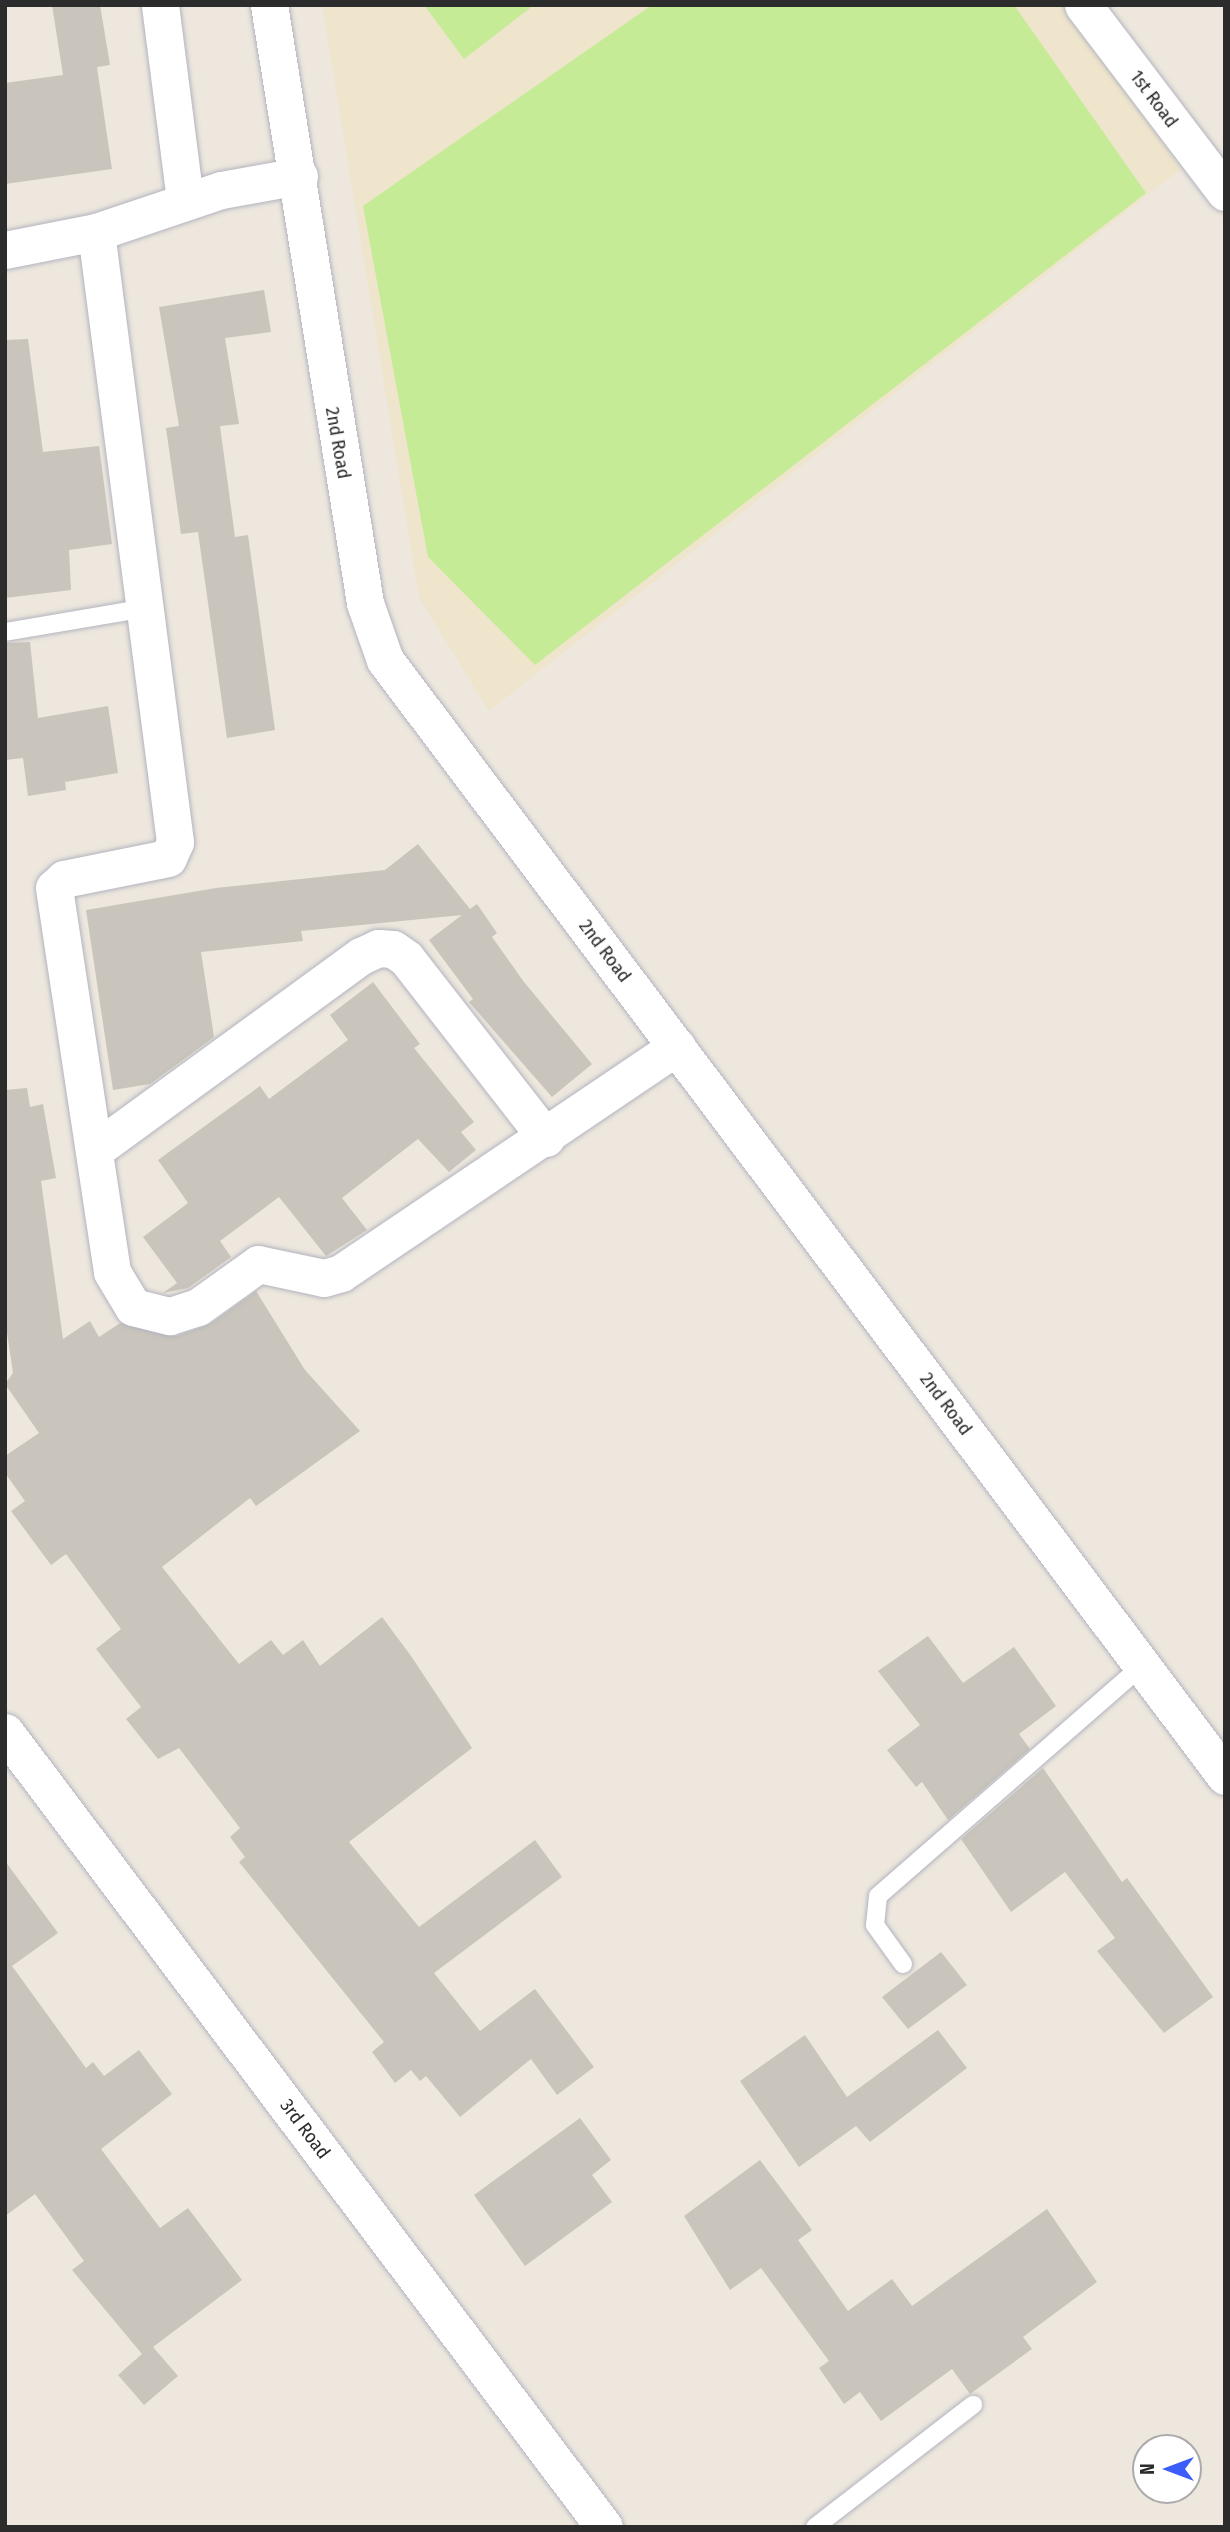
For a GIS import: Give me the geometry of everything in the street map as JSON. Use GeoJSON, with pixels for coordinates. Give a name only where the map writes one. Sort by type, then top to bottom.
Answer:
{"type":"FeatureCollection","features":[{"type":"Feature","properties":{"kind":"street"},"geometry":{"type":"LineString","coordinates":[[160,5],[185,201]]}},
{"type":"Feature","properties":{"kind":"street","name":"2nd Road"},"geometry":{"type":"LineString","coordinates":[[269,5],[299,176],[328,385],[365,603],[377,644],[402,685],[677,1046],[1225,1776]]}},
{"type":"Feature","properties":{"kind":"street","name":"1st Road"},"geometry":{"type":"LineString","coordinates":[[1083,5],[1225,192]]}},
{"type":"Feature","properties":{"kind":"street"},"geometry":{"type":"LineString","coordinates":[[5,250],[96,232],[185,201],[299,176]]}},
{"type":"Feature","properties":{"kind":"street"},"geometry":{"type":"LineString","coordinates":[[96,232],[141,609],[175,849],[168,858],[64,880],[54,888],[53,895],[96,1149],[112,1272],[133,1307],[170,1316],[198,1307],[258,1264],[324,1278],[341,1273],[546,1138],[677,1046]]}},
{"type":"Feature","properties":{"kind":"street"},"geometry":{"type":"LineString","coordinates":[[96,1149],[361,956],[378,948],[393,949],[406,958],[546,1138]]}},
{"type":"Feature","properties":{"kind":"street","name":"3rd Road"},"geometry":{"type":"LineString","coordinates":[[5,1732],[604,2527]]}},
{"type":"Feature","properties":{"kind":"lane"},"geometry":{"type":"LineString","coordinates":[[5,632],[141,609]]}},
{"type":"Feature","properties":{"kind":"lane"},"geometry":{"type":"LineString","coordinates":[[903,1964],[875,1925],[878,1896],[1142,1666]]}},
{"type":"Feature","properties":{"kind":"lane"},"geometry":{"type":"LineString","coordinates":[[815,2527],[973,2405]]}},
{"type":"Feature","properties":{"kind":"shaded area"},"geometry":{"type":"Polygon","coordinates":[[[322,5],[1064,5],[1181,169],[489,711],[419,598],[322,5]]]}},
{"type":"Feature","properties":{"kind":"green space"},"geometry":{"type":"Polygon","coordinates":[[[424,5],[534,5],[464,59],[424,5]]]}},
{"type":"Feature","properties":{"kind":"green space"},"geometry":{"type":"Polygon","coordinates":[[[652,5],[1014,5],[1146,193],[535,665],[428,557],[363,206],[652,5]]]}},
{"type":"Feature","properties":{"kind":"building"},"geometry":{"type":"Polygon","coordinates":[[[52,5],[100,5],[110,65],[97,67],[112,169],[5,184],[5,83],[63,75],[52,5]]]}},
{"type":"Feature","properties":{"kind":"building"},"geometry":{"type":"Polygon","coordinates":[[[264,290],[271,332],[225,338],[239,424],[220,426],[235,537],[248,535],[275,730],[227,738],[198,532],[181,534],[166,428],[179,426],[159,307],[264,290]]]}},
{"type":"Feature","properties":{"kind":"building"},"geometry":{"type":"Polygon","coordinates":[[[28,339],[43,452],[99,446],[112,544],[69,550],[71,590],[5,598],[5,340],[28,339]]]}},
{"type":"Feature","properties":{"kind":"building"},"geometry":{"type":"Polygon","coordinates":[[[30,642],[38,718],[108,706],[118,773],[65,782],[66,790],[28,796],[23,758],[5,760],[5,643],[30,642]]]}},
{"type":"Feature","properties":{"kind":"building"},"geometry":{"type":"Polygon","coordinates":[[[418,844],[470,909],[477,904],[497,933],[492,937],[524,982],[592,1064],[552,1097],[469,1002],[473,999],[429,940],[462,915],[301,931],[303,941],[201,952],[214,1037],[150,1084],[113,1090],[86,910],[216,888],[385,870],[418,844]]]}},
{"type":"Feature","properties":{"kind":"building"},"geometry":{"type":"Polygon","coordinates":[[[373,982],[420,1044],[414,1048],[474,1122],[461,1132],[476,1150],[449,1172],[418,1139],[342,1198],[367,1230],[326,1256],[279,1197],[220,1241],[231,1257],[188,1288],[163,1293],[177,1283],[143,1237],[188,1203],[158,1160],[260,1086],[269,1099],[348,1040],[330,1015],[373,982]]]}},
{"type":"Feature","properties":{"kind":"building"},"geometry":{"type":"Polygon","coordinates":[[[27,1088],[30,1107],[43,1104],[56,1178],[41,1181],[63,1339],[90,1321],[99,1337],[120,1323],[176,1336],[210,1324],[256,1291],[305,1370],[360,1431],[256,1506],[250,1498],[162,1567],[239,1664],[271,1640],[283,1655],[303,1640],[320,1666],[382,1617],[472,1748],[349,1842],[419,1927],[535,1840],[562,1877],[434,1973],[480,2031],[535,1989],[594,2067],[557,2095],[531,2059],[460,2117],[426,2076],[420,2081],[411,2070],[395,2083],[372,2052],[384,2042],[239,1862],[245,1857],[230,1837],[240,1828],[179,1748],[158,1759],[126,1719],[141,1707],[96,1649],[121,1629],[66,1554],[51,1565],[11,1511],[25,1501],[5,1473],[5,1456],[39,1433],[5,1384],[13,1373],[5,1319],[5,1090],[27,1088]]]}},
{"type":"Feature","properties":{"kind":"building"},"geometry":{"type":"Polygon","coordinates":[[[928,1636],[963,1683],[1014,1647],[1056,1706],[1019,1734],[1030,1749],[948,1820],[922,1782],[916,1787],[887,1750],[920,1725],[878,1671],[928,1636]]]}},
{"type":"Feature","properties":{"kind":"building"},"geometry":{"type":"Polygon","coordinates":[[[1043,1768],[1122,1882],[1127,1878],[1213,1997],[1164,2033],[1097,1951],[1115,1938],[1065,1872],[1011,1912],[961,1839],[1043,1768]]]}},
{"type":"Feature","properties":{"kind":"building"},"geometry":{"type":"Polygon","coordinates":[[[5,1861],[58,1933],[12,1966],[86,2068],[93,2062],[104,2076],[139,2050],[172,2094],[101,2149],[160,2228],[188,2208],[242,2280],[153,2347],[178,2376],[144,2405],[118,2375],[142,2354],[72,2270],[84,2261],[35,2194],[5,2216],[5,1861]]]}},
{"type":"Feature","properties":{"kind":"building"},"geometry":{"type":"Polygon","coordinates":[[[941,1952],[967,1985],[908,2029],[882,1997],[941,1952]]]}},
{"type":"Feature","properties":{"kind":"building"},"geometry":{"type":"Polygon","coordinates":[[[938,2030],[967,2068],[870,2142],[856,2126],[799,2167],[740,2081],[805,2035],[847,2097],[938,2030]]]}},
{"type":"Feature","properties":{"kind":"building"},"geometry":{"type":"Polygon","coordinates":[[[580,2118],[611,2160],[592,2175],[612,2202],[525,2266],[474,2195],[580,2118]]]}},
{"type":"Feature","properties":{"kind":"building"},"geometry":{"type":"Polygon","coordinates":[[[760,2160],[812,2230],[798,2240],[848,2311],[892,2279],[912,2306],[1047,2209],[1097,2282],[1023,2337],[1032,2349],[970,2394],[952,2369],[881,2421],[860,2392],[844,2404],[819,2368],[829,2361],[761,2268],[730,2290],[684,2216],[760,2160]]]}}]}
